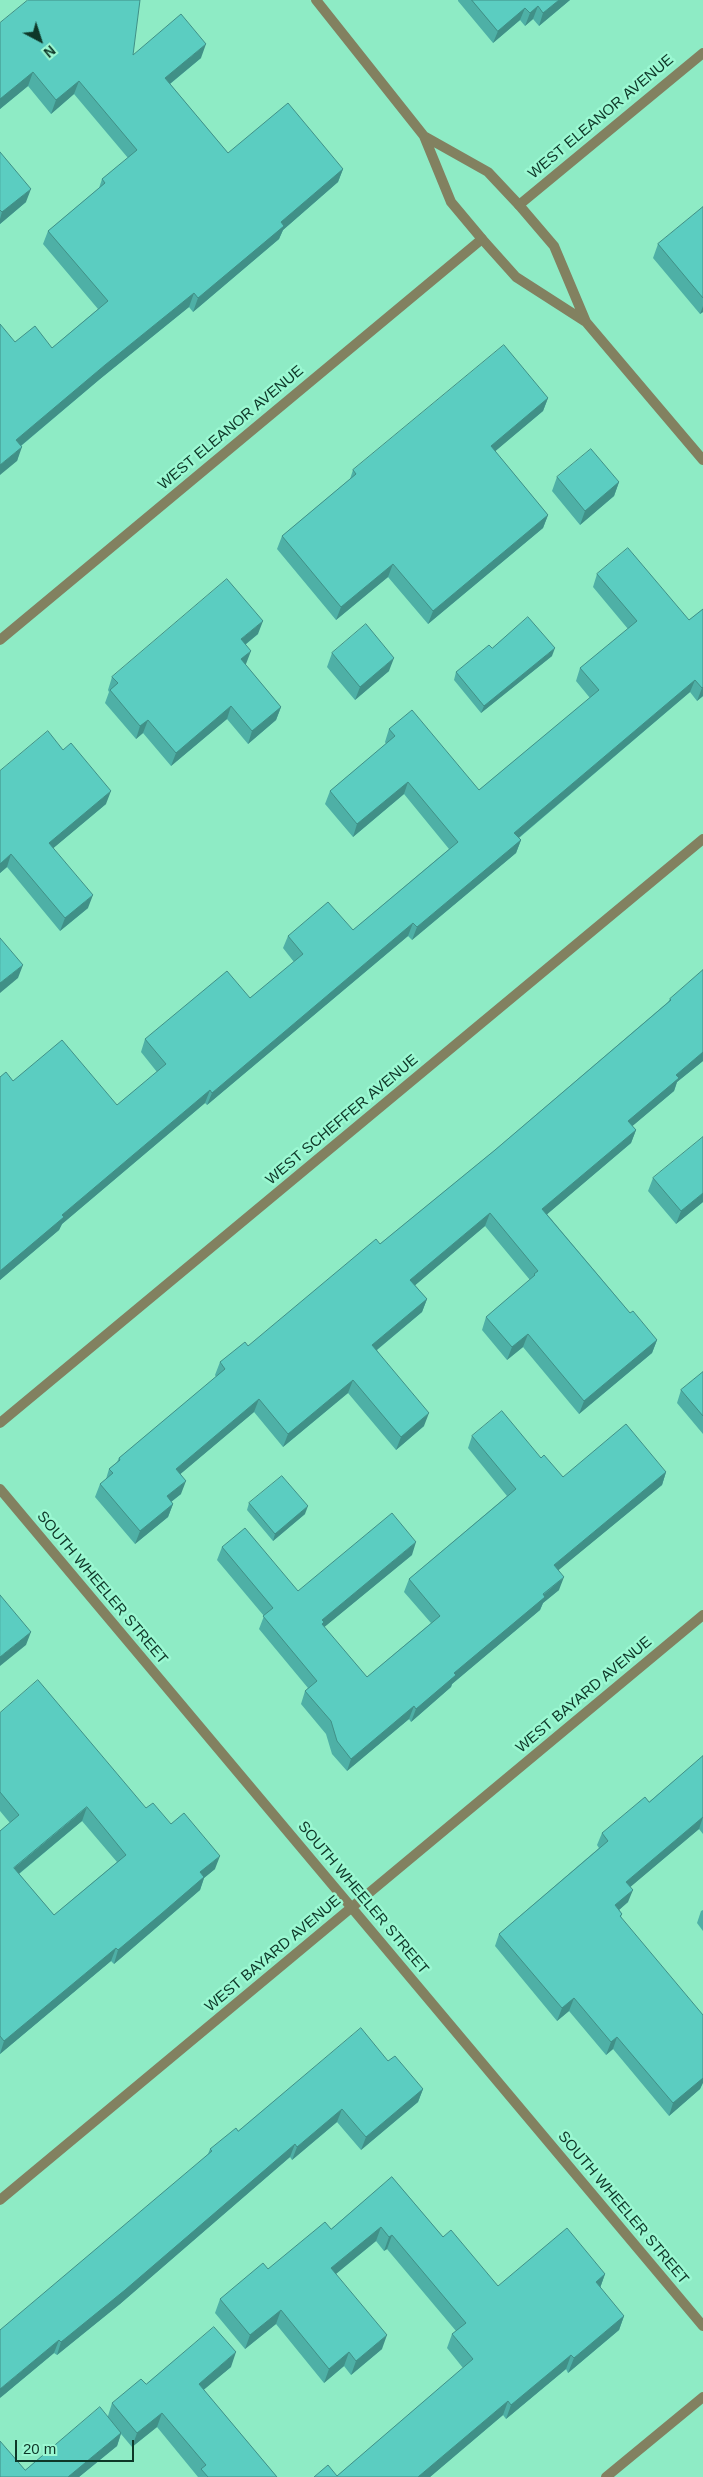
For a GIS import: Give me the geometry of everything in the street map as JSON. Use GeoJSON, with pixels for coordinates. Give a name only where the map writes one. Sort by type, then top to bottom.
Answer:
{"type":"FeatureCollection","features":[{"type":"Feature","properties":{"kind":"street"},"geometry":{"type":"LineString","coordinates":[[316,0],[424,136],[451,202],[482,240],[516,277],[586,322],[703,460]]}},
{"type":"Feature","properties":{"kind":"street","name":"WEST ELEANOR AVENUE"},"geometry":{"type":"LineString","coordinates":[[519,205],[703,53]]}},
{"type":"Feature","properties":{"kind":"street"},"geometry":{"type":"LineString","coordinates":[[424,136],[488,172],[519,205],[554,246],[586,322]]}},
{"type":"Feature","properties":{"kind":"street","name":"WEST ELEANOR AVENUE"},"geometry":{"type":"LineString","coordinates":[[0,640],[482,240]]}},
{"type":"Feature","properties":{"kind":"street","name":"WEST SCHEFFER AVENUE"},"geometry":{"type":"LineString","coordinates":[[0,1423],[703,840]]}},
{"type":"Feature","properties":{"kind":"street","name":"SOUTH WHEELER STREET"},"geometry":{"type":"LineString","coordinates":[[0,1489],[703,2326]]}},
{"type":"Feature","properties":{"kind":"street","name":"WEST BAYARD AVENUE"},"geometry":{"type":"LineString","coordinates":[[0,2200],[703,1616]]}},
{"type":"Feature","properties":{"kind":"street"},"geometry":{"type":"LineString","coordinates":[[606,2477],[703,2397]]}},
{"type":"Feature","properties":{"kind":"building"},"geometry":{"type":"Polygon","coordinates":[[[28,0],[140,0],[133,55],[181,14],[206,44],[165,78],[228,153],[288,103],[343,169],[281,222],[284,226],[198,298],[194,293],[16,440],[22,447],[0,465],[0,324],[15,342],[35,326],[52,348],[108,301],[48,231],[105,183],[102,179],[137,150],[79,81],[56,100],[33,72],[0,99],[0,23],[28,0]]]}},
{"type":"Feature","properties":{"kind":"building"},"geometry":{"type":"Polygon","coordinates":[[[472,0],[559,0],[543,13],[538,6],[530,13],[525,8],[498,31],[472,0]]]}},
{"type":"Feature","properties":{"kind":"building"},"geometry":{"type":"Polygon","coordinates":[[[0,152],[31,189],[2,212],[0,210],[0,152]]]}},
{"type":"Feature","properties":{"kind":"building"},"geometry":{"type":"Polygon","coordinates":[[[703,207],[703,298],[658,244],[703,207]]]}},
{"type":"Feature","properties":{"kind":"building"},"geometry":{"type":"Polygon","coordinates":[[[504,345],[548,398],[491,446],[548,515],[433,611],[393,564],[341,607],[282,536],[356,474],[353,470],[504,345]]]}},
{"type":"Feature","properties":{"kind":"building"},"geometry":{"type":"Polygon","coordinates":[[[591,449],[619,482],[585,511],[557,477],[591,449]]]}},
{"type":"Feature","properties":{"kind":"building"},"geometry":{"type":"Polygon","coordinates":[[[628,548],[689,620],[703,609],[703,687],[695,680],[514,833],[521,840],[417,927],[413,923],[212,1093],[210,1090],[62,1215],[64,1217],[0,1271],[0,1077],[6,1072],[13,1081],[62,1040],[117,1105],[166,1064],[145,1039],[227,971],[250,998],[303,954],[288,936],[328,902],[353,930],[458,842],[408,782],[357,824],[330,791],[395,736],[389,729],[412,710],[479,790],[599,690],[580,668],[637,621],[597,574],[628,548]]]}},
{"type":"Feature","properties":{"kind":"building"},"geometry":{"type":"Polygon","coordinates":[[[227,579],[263,621],[241,639],[251,651],[241,659],[281,707],[252,731],[231,706],[176,753],[148,720],[140,726],[110,690],[118,683],[112,677],[227,579]]]}},
{"type":"Feature","properties":{"kind":"building"},"geometry":{"type":"Polygon","coordinates":[[[528,617],[555,648],[484,706],[456,672],[489,645],[492,648],[528,617]]]}},
{"type":"Feature","properties":{"kind":"building"},"geometry":{"type":"Polygon","coordinates":[[[366,624],[394,658],[360,687],[332,653],[366,624]]]}},
{"type":"Feature","properties":{"kind":"building"},"geometry":{"type":"Polygon","coordinates":[[[48,731],[63,750],[71,743],[111,791],[49,843],[93,895],[65,918],[11,854],[0,864],[0,771],[48,731]]]}},
{"type":"Feature","properties":{"kind":"building"},"geometry":{"type":"Polygon","coordinates":[[[0,938],[23,965],[0,983],[0,938]]]}},
{"type":"Feature","properties":{"kind":"building"},"geometry":{"type":"Polygon","coordinates":[[[703,970],[703,1052],[676,1075],[679,1078],[628,1121],[636,1130],[542,1209],[630,1313],[633,1311],[657,1340],[584,1401],[528,1334],[512,1347],[486,1317],[538,1271],[490,1213],[410,1280],[427,1299],[372,1345],[429,1413],[401,1437],[353,1380],[288,1434],[259,1399],[176,1469],[186,1481],[167,1496],[173,1504],[140,1531],[100,1484],[113,1473],[109,1469],[120,1460],[119,1458],[225,1369],[220,1362],[245,1342],[248,1346],[376,1239],[380,1244],[495,1150],[671,1000],[703,970]]]}},
{"type":"Feature","properties":{"kind":"building"},"geometry":{"type":"Polygon","coordinates":[[[703,1137],[703,1193],[681,1211],[653,1178],[703,1137]]]}},
{"type":"Feature","properties":{"kind":"building"},"geometry":{"type":"Polygon","coordinates":[[[703,1372],[703,1416],[681,1390],[703,1372]]]}},
{"type":"Feature","properties":{"kind":"building"},"geometry":{"type":"Polygon","coordinates":[[[502,1411],[541,1458],[544,1455],[563,1477],[626,1424],[666,1472],[554,1565],[564,1577],[543,1594],[545,1597],[454,1673],[456,1675],[416,1709],[414,1706],[351,1759],[337,1741],[331,1721],[305,1691],[317,1681],[263,1616],[273,1608],[222,1547],[245,1528],[298,1591],[392,1513],[416,1542],[322,1620],[324,1622],[322,1624],[367,1677],[440,1616],[409,1579],[516,1489],[472,1436],[502,1411]]]}},
{"type":"Feature","properties":{"kind":"building"},"geometry":{"type":"Polygon","coordinates":[[[282,1476],[308,1506],[275,1534],[249,1503],[282,1476]]]}},
{"type":"Feature","properties":{"kind":"building"},"geometry":{"type":"Polygon","coordinates":[[[0,1595],[31,1632],[0,1657],[0,1595]]]}},
{"type":"Feature","properties":{"kind":"building"},"geometry":{"type":"Polygon","coordinates":[[[38,1680],[146,1808],[153,1803],[171,1824],[184,1813],[220,1856],[200,1872],[204,1877],[161,1914],[118,1950],[116,1948],[4,2041],[0,2036],[0,1831],[19,1815],[0,1792],[0,1713],[38,1680]],[[87,1807],[14,1868],[54,1915],[126,1855],[87,1807]]]}},
{"type":"Feature","properties":{"kind":"building"},"geometry":{"type":"Polygon","coordinates":[[[703,1756],[703,1817],[626,1882],[633,1890],[615,1905],[622,1914],[620,1916],[703,2015],[703,2078],[673,2103],[617,2037],[611,2042],[574,1998],[562,2008],[499,1934],[608,1841],[602,1833],[645,1797],[649,1802],[703,1756]]]}},
{"type":"Feature","properties":{"kind":"building"},"geometry":{"type":"Polygon","coordinates":[[[361,2028],[388,2061],[395,2056],[423,2089],[366,2137],[342,2109],[297,2147],[295,2144],[125,2290],[61,2342],[59,2340],[0,2389],[0,2330],[212,2151],[210,2149],[236,2128],[238,2131],[361,2028]]]}},
{"type":"Feature","properties":{"kind":"building"},"geometry":{"type":"Polygon","coordinates":[[[392,2177],[443,2237],[451,2230],[498,2286],[567,2228],[605,2274],[596,2282],[624,2316],[574,2358],[571,2355],[511,2405],[508,2401],[418,2477],[314,2477],[328,2465],[337,2476],[473,2359],[452,2334],[466,2323],[392,2235],[389,2237],[381,2227],[331,2268],[387,2335],[356,2361],[349,2352],[329,2369],[281,2310],[250,2335],[220,2299],[263,2263],[268,2269],[325,2222],[331,2229],[392,2177]]]}},
{"type":"Feature","properties":{"kind":"building"},"geometry":{"type":"Polygon","coordinates":[[[214,2327],[236,2352],[199,2384],[277,2477],[208,2477],[201,2469],[206,2465],[162,2413],[137,2433],[112,2403],[141,2379],[146,2384],[214,2327]]]}},
{"type":"Feature","properties":{"kind":"building"},"geometry":{"type":"Polygon","coordinates":[[[100,2407],[121,2433],[68,2477],[0,2477],[0,2441],[25,2470],[100,2407]]]}}]}
